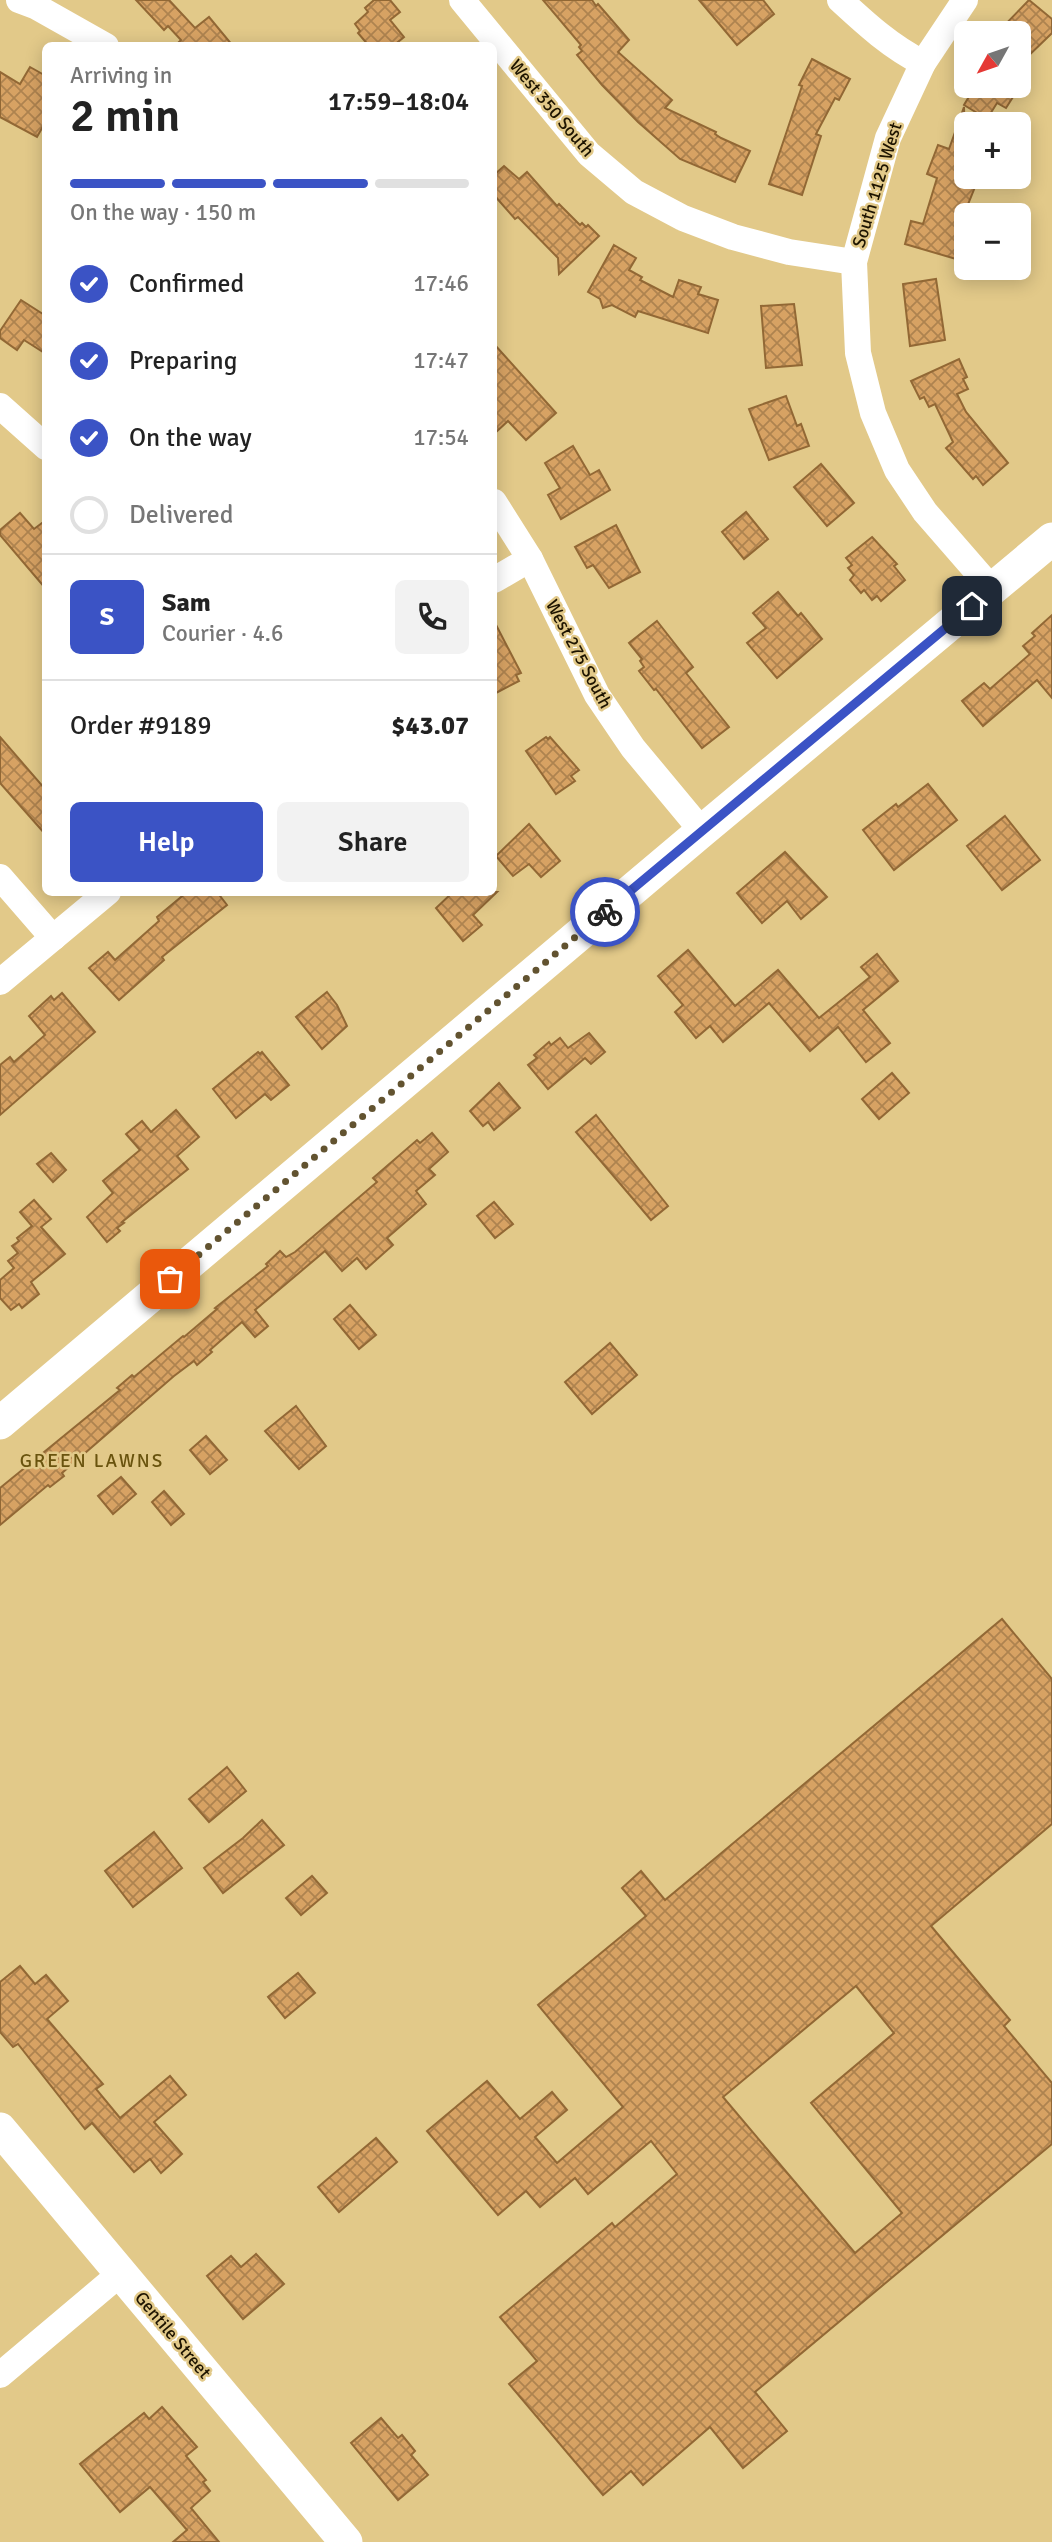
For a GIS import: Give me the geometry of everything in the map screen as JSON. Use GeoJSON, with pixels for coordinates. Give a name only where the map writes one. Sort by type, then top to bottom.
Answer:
{"type":"FeatureCollection","features":[{"type":"Feature","properties":{"kind":"main road"},"geometry":{"type":"LineString","coordinates":[[0,1423],[1052,539]]}},
{"type":"Feature","properties":{"kind":"main road","name":"Gentile Street"},"geometry":{"type":"LineString","coordinates":[[0,2129],[346,2542]]}},
{"type":"Feature","properties":{"kind":"street"},"geometry":{"type":"LineString","coordinates":[[19,0],[35,6],[99,42]]}},
{"type":"Feature","properties":{"kind":"street","name":"West 350 South"},"geometry":{"type":"LineString","coordinates":[[462,0],[497,42]]}},
{"type":"Feature","properties":{"kind":"street"},"geometry":{"type":"LineString","coordinates":[[840,0],[902,52],[923,63]]}},
{"type":"Feature","properties":{"kind":"street","name":"South 1125 West"},"geometry":{"type":"LineString","coordinates":[[965,0],[923,63],[888,138],[854,262],[858,353],[873,413],[897,470],[925,512],[992,589]]}},
{"type":"Feature","properties":{"kind":"street","name":"West 350 South"},"geometry":{"type":"LineString","coordinates":[[497,42],[589,154],[634,192],[683,218],[733,237],[789,251],[854,262]]}},
{"type":"Feature","properties":{"kind":"street"},"geometry":{"type":"LineString","coordinates":[[0,406],[42,443]]}},
{"type":"Feature","properties":{"kind":"street","name":"West 275 South"},"geometry":{"type":"LineString","coordinates":[[497,507],[530,559],[597,695],[633,748],[702,831]]}},
{"type":"Feature","properties":{"kind":"street"},"geometry":{"type":"LineString","coordinates":[[497,578],[530,559]]}},
{"type":"Feature","properties":{"kind":"street"},"geometry":{"type":"LineString","coordinates":[[0,877],[53,938]]}},
{"type":"Feature","properties":{"kind":"street"},"geometry":{"type":"LineString","coordinates":[[0,982],[103,896]]}},
{"type":"Feature","properties":{"kind":"street"},"geometry":{"type":"LineString","coordinates":[[0,2375],[121,2273]]}},
{"type":"Feature","properties":{"kind":"building"},"geometry":{"type":"Polygon","coordinates":[[[136,0],[169,0],[195,28],[209,17],[230,42],[179,42],[181,40],[168,26],[164,30],[136,0]]]}},
{"type":"Feature","properties":{"kind":"building"},"geometry":{"type":"Polygon","coordinates":[[[374,0],[390,0],[400,12],[390,20],[404,37],[398,42],[366,42],[355,24],[368,12],[365,8],[374,0]]]}},
{"type":"Feature","properties":{"kind":"building"},"geometry":{"type":"Polygon","coordinates":[[[543,0],[592,0],[596,6],[598,4],[629,40],[618,52],[672,100],[665,108],[750,151],[735,182],[680,159],[638,122],[577,55],[582,51],[579,47],[581,45],[543,0]]]}},
{"type":"Feature","properties":{"kind":"building"},"geometry":{"type":"Polygon","coordinates":[[[699,0],[763,0],[774,14],[737,45],[699,0]]]}},
{"type":"Feature","properties":{"kind":"building"},"geometry":{"type":"Polygon","coordinates":[[[1029,0],[1052,19],[1052,33],[1031,53],[1031,21],[1009,21],[1029,0]]]}},
{"type":"Feature","properties":{"kind":"building"},"geometry":{"type":"Polygon","coordinates":[[[812,59],[850,79],[839,100],[835,98],[816,134],[821,136],[802,195],[769,184],[802,86],[799,85],[812,59]]]}},
{"type":"Feature","properties":{"kind":"building"},"geometry":{"type":"Polygon","coordinates":[[[30,67],[42,74],[42,128],[37,137],[0,117],[0,72],[20,84],[30,67]]]}},
{"type":"Feature","properties":{"kind":"building"},"geometry":{"type":"Polygon","coordinates":[[[968,98],[1012,98],[1006,108],[997,103],[991,112],[976,112],[964,105],[968,98]]]}},
{"type":"Feature","properties":{"kind":"building"},"geometry":{"type":"Polygon","coordinates":[[[954,135],[954,189],[974,189],[969,203],[954,203],[954,258],[905,244],[911,221],[923,224],[937,178],[927,174],[938,145],[949,149],[954,135]]]}},
{"type":"Feature","properties":{"kind":"building"},"geometry":{"type":"Polygon","coordinates":[[[504,166],[519,179],[527,172],[557,206],[559,204],[580,225],[588,225],[599,236],[559,274],[558,258],[518,217],[515,219],[497,198],[497,172],[504,166]]]}},
{"type":"Feature","properties":{"kind":"building"},"geometry":{"type":"Polygon","coordinates":[[[614,245],[636,258],[629,270],[642,277],[640,280],[673,297],[679,280],[701,287],[698,294],[718,300],[708,333],[638,311],[635,317],[612,305],[603,308],[600,299],[588,292],[614,245]]]}},
{"type":"Feature","properties":{"kind":"building"},"geometry":{"type":"Polygon","coordinates":[[[936,279],[945,340],[910,346],[903,284],[936,279]]]}},
{"type":"Feature","properties":{"kind":"building"},"geometry":{"type":"Polygon","coordinates":[[[21,300],[42,313],[42,351],[24,340],[17,350],[0,338],[0,331],[21,300]]]}},
{"type":"Feature","properties":{"kind":"building"},"geometry":{"type":"Polygon","coordinates":[[[794,304],[802,365],[766,368],[761,306],[794,304]]]}},
{"type":"Feature","properties":{"kind":"building"},"geometry":{"type":"Polygon","coordinates":[[[497,347],[556,413],[526,440],[508,421],[497,431],[497,347]]]}},
{"type":"Feature","properties":{"kind":"building"},"geometry":{"type":"Polygon","coordinates":[[[959,359],[967,377],[963,379],[968,389],[957,394],[966,412],[1008,463],[983,485],[976,476],[973,479],[946,448],[953,442],[935,404],[929,407],[924,397],[920,399],[911,381],[959,359]]]}},
{"type":"Feature","properties":{"kind":"building"},"geometry":{"type":"Polygon","coordinates":[[[786,396],[797,426],[801,424],[809,446],[769,460],[749,409],[786,396]]]}},
{"type":"Feature","properties":{"kind":"building"},"geometry":{"type":"Polygon","coordinates":[[[573,446],[590,475],[599,470],[610,490],[561,519],[548,495],[560,488],[545,463],[573,446]]]}},
{"type":"Feature","properties":{"kind":"building"},"geometry":{"type":"Polygon","coordinates":[[[821,464],[854,503],[827,526],[794,487],[821,464]]]}},
{"type":"Feature","properties":{"kind":"building"},"geometry":{"type":"Polygon","coordinates":[[[746,512],[768,539],[744,559],[722,532],[746,512]]]}},
{"type":"Feature","properties":{"kind":"building"},"geometry":{"type":"Polygon","coordinates":[[[20,513],[34,529],[42,523],[42,584],[0,535],[0,530],[20,513]]]}},
{"type":"Feature","properties":{"kind":"building"},"geometry":{"type":"Polygon","coordinates":[[[616,525],[640,572],[609,588],[593,565],[587,568],[575,547],[616,525]]]}},
{"type":"Feature","properties":{"kind":"building"},"geometry":{"type":"Polygon","coordinates":[[[872,537],[897,564],[894,566],[905,580],[881,601],[877,596],[872,600],[864,590],[861,593],[850,580],[854,575],[848,568],[852,565],[846,558],[872,537]]]}},
{"type":"Feature","properties":{"kind":"building"},"geometry":{"type":"Polygon","coordinates":[[[778,592],[798,616],[801,613],[822,639],[777,678],[747,643],[766,628],[753,613],[778,592]]]}},
{"type":"Feature","properties":{"kind":"building"},"geometry":{"type":"Polygon","coordinates":[[[1052,615],[1052,698],[1037,680],[983,726],[962,701],[984,683],[990,689],[1030,654],[1023,646],[1035,636],[1032,633],[1052,615]]]}},
{"type":"Feature","properties":{"kind":"building"},"geometry":{"type":"Polygon","coordinates":[[[657,621],[693,667],[686,673],[729,727],[702,748],[639,671],[644,667],[640,661],[642,659],[629,643],[657,621]]]}},
{"type":"Feature","properties":{"kind":"building"},"geometry":{"type":"Polygon","coordinates":[[[497,627],[521,673],[516,675],[519,681],[497,692],[497,627]]]}},
{"type":"Feature","properties":{"kind":"building"},"geometry":{"type":"Polygon","coordinates":[[[0,737],[42,785],[42,830],[0,783],[0,737]]]}},
{"type":"Feature","properties":{"kind":"building"},"geometry":{"type":"Polygon","coordinates":[[[550,737],[579,770],[571,776],[575,781],[556,794],[526,751],[550,737]]]}},
{"type":"Feature","properties":{"kind":"building"},"geometry":{"type":"Polygon","coordinates":[[[928,784],[957,820],[894,870],[863,830],[896,804],[898,807],[928,784]]]}},
{"type":"Feature","properties":{"kind":"building"},"geometry":{"type":"Polygon","coordinates":[[[1005,816],[1040,860],[1002,890],[967,846],[1005,816]]]}},
{"type":"Feature","properties":{"kind":"building"},"geometry":{"type":"Polygon","coordinates":[[[529,824],[560,861],[541,877],[529,864],[513,876],[497,855],[529,824]]]}},
{"type":"Feature","properties":{"kind":"building"},"geometry":{"type":"Polygon","coordinates":[[[785,852],[827,897],[801,919],[787,901],[762,923],[737,893],[785,852]]]}},
{"type":"Feature","properties":{"kind":"building"},"geometry":{"type":"Polygon","coordinates":[[[182,896],[220,896],[227,905],[162,957],[164,960],[119,1000],[89,968],[108,952],[115,960],[159,921],[157,917],[182,896]]]}},
{"type":"Feature","properties":{"kind":"building"},"geometry":{"type":"Polygon","coordinates":[[[449,896],[493,896],[473,915],[482,925],[463,941],[436,908],[449,896]]]}},
{"type":"Feature","properties":{"kind":"building"},"geometry":{"type":"Polygon","coordinates":[[[688,950],[735,1006],[778,970],[819,1018],[870,977],[861,967],[877,954],[898,981],[863,1010],[890,1043],[866,1062],[838,1027],[810,1051],[769,1003],[723,1042],[710,1026],[696,1038],[675,1012],[683,1005],[658,976],[688,950]]]}},
{"type":"Feature","properties":{"kind":"building"},"geometry":{"type":"Polygon","coordinates":[[[327,992],[347,1026],[322,1049],[296,1017],[327,992]]]}},
{"type":"Feature","properties":{"kind":"building"},"geometry":{"type":"Polygon","coordinates":[[[62,993],[95,1032],[0,1115],[0,1065],[10,1057],[14,1062],[45,1035],[29,1016],[51,996],[54,1000],[62,993]]]}},
{"type":"Feature","properties":{"kind":"building"},"geometry":{"type":"Polygon","coordinates":[[[589,1033],[605,1052],[591,1064],[585,1058],[548,1089],[528,1065],[537,1058],[534,1055],[549,1042],[551,1045],[560,1038],[568,1048],[589,1033]]]}},
{"type":"Feature","properties":{"kind":"building"},"geometry":{"type":"Polygon","coordinates":[[[258,1052],[262,1052],[289,1085],[271,1100],[265,1094],[236,1118],[213,1089],[258,1052]]]}},
{"type":"Feature","properties":{"kind":"building"},"geometry":{"type":"Polygon","coordinates":[[[892,1073],[909,1093],[879,1119],[862,1099],[892,1073]]]}},
{"type":"Feature","properties":{"kind":"building"},"geometry":{"type":"Polygon","coordinates":[[[499,1083],[520,1108],[494,1130],[488,1122],[483,1126],[470,1111],[499,1083]]]}},
{"type":"Feature","properties":{"kind":"building"},"geometry":{"type":"Polygon","coordinates":[[[176,1110],[199,1137],[177,1156],[188,1169],[122,1222],[124,1223],[117,1228],[120,1231],[107,1242],[87,1217],[113,1193],[103,1181],[140,1150],[126,1134],[142,1121],[151,1132],[176,1110]]]}},
{"type":"Feature","properties":{"kind":"building"},"geometry":{"type":"Polygon","coordinates":[[[596,1115],[668,1206],[651,1220],[576,1132],[596,1115]]]}},
{"type":"Feature","properties":{"kind":"building"},"geometry":{"type":"Polygon","coordinates":[[[432,1133],[448,1152],[429,1169],[435,1175],[416,1191],[426,1204],[387,1238],[393,1245],[366,1269],[357,1258],[342,1271],[325,1251],[255,1310],[268,1326],[255,1337],[242,1322],[197,1365],[194,1361],[174,1376],[62,1473],[64,1476],[50,1487],[48,1485],[0,1525],[0,1488],[120,1390],[117,1388],[132,1375],[134,1377],[184,1337],[217,1309],[215,1308],[268,1266],[266,1264],[280,1251],[286,1257],[295,1252],[377,1182],[373,1178],[417,1140],[420,1143],[432,1133]]]}},
{"type":"Feature","properties":{"kind":"building"},"geometry":{"type":"Polygon","coordinates":[[[51,1153],[66,1170],[53,1182],[37,1164],[51,1153]]]}},
{"type":"Feature","properties":{"kind":"building"},"geometry":{"type":"Polygon","coordinates":[[[34,1200],[51,1219],[41,1227],[65,1254],[31,1282],[39,1294],[22,1308],[19,1304],[11,1310],[0,1298],[0,1280],[14,1268],[8,1261],[18,1253],[12,1246],[19,1241],[17,1238],[32,1226],[20,1212],[34,1200]]]}},
{"type":"Feature","properties":{"kind":"building"},"geometry":{"type":"Polygon","coordinates":[[[494,1202],[513,1224],[495,1238],[477,1216],[494,1202]]]}},
{"type":"Feature","properties":{"kind":"building"},"geometry":{"type":"Polygon","coordinates":[[[350,1305],[376,1335],[359,1349],[334,1319],[350,1305]]]}},
{"type":"Feature","properties":{"kind":"building"},"geometry":{"type":"Polygon","coordinates":[[[610,1343],[637,1375],[592,1414],[565,1382],[610,1343]]]}},
{"type":"Feature","properties":{"kind":"building"},"geometry":{"type":"Polygon","coordinates":[[[296,1406],[326,1446],[299,1469],[265,1431],[296,1406]]]}},
{"type":"Feature","properties":{"kind":"building"},"geometry":{"type":"Polygon","coordinates":[[[206,1436],[227,1460],[210,1474],[190,1450],[206,1436]]]}},
{"type":"Feature","properties":{"kind":"building"},"geometry":{"type":"Polygon","coordinates":[[[121,1477],[136,1494],[113,1514],[98,1496],[121,1477]]]}},
{"type":"Feature","properties":{"kind":"building"},"geometry":{"type":"Polygon","coordinates":[[[164,1491],[184,1514],[171,1525],[152,1502],[164,1491]]]}},
{"type":"Feature","properties":{"kind":"building"},"geometry":{"type":"Polygon","coordinates":[[[1002,1619],[1052,1679],[1052,1824],[931,1926],[1010,2020],[1004,2026],[1052,2083],[1052,2144],[755,2392],[787,2431],[743,2468],[710,2427],[643,2485],[631,2471],[603,2495],[509,2384],[537,2361],[500,2317],[612,2223],[615,2227],[677,2174],[651,2141],[588,2194],[575,2178],[540,2207],[526,2191],[498,2215],[427,2131],[487,2081],[520,2119],[552,2092],[567,2110],[535,2137],[557,2163],[623,2107],[538,2005],[646,1916],[622,1888],[641,1871],[665,1900],[1002,1619]],[[856,1986],[723,2097],[855,2253],[902,2213],[811,2103],[894,2033],[856,1986]]]}},
{"type":"Feature","properties":{"kind":"building"},"geometry":{"type":"Polygon","coordinates":[[[227,1767],[246,1791],[209,1822],[189,1799],[227,1767]]]}},
{"type":"Feature","properties":{"kind":"building"},"geometry":{"type":"Polygon","coordinates":[[[262,1820],[284,1845],[223,1893],[204,1868],[262,1820]]]}},
{"type":"Feature","properties":{"kind":"building"},"geometry":{"type":"Polygon","coordinates":[[[154,1832],[182,1868],[133,1907],[105,1871],[154,1832]]]}},
{"type":"Feature","properties":{"kind":"building"},"geometry":{"type":"Polygon","coordinates":[[[312,1876],[327,1893],[301,1915],[286,1898],[312,1876]]]}},
{"type":"Feature","properties":{"kind":"building"},"geometry":{"type":"Polygon","coordinates":[[[20,1966],[35,1984],[46,1975],[68,2001],[47,2019],[103,2084],[96,2089],[120,2118],[170,2076],[186,2095],[154,2122],[182,2154],[161,2173],[150,2159],[134,2172],[92,2123],[85,2129],[18,2044],[13,2047],[0,2032],[0,1982],[20,1966]]]}},
{"type":"Feature","properties":{"kind":"building"},"geometry":{"type":"Polygon","coordinates":[[[298,1973],[315,1993],[285,2018],[268,1997],[298,1973]]]}},
{"type":"Feature","properties":{"kind":"building"},"geometry":{"type":"Polygon","coordinates":[[[376,2138],[397,2162],[339,2212],[318,2187],[376,2138]]]}},
{"type":"Feature","properties":{"kind":"building"},"geometry":{"type":"Polygon","coordinates":[[[256,2254],[284,2284],[243,2319],[207,2276],[231,2256],[241,2267],[256,2254]]]}},
{"type":"Feature","properties":{"kind":"building"},"geometry":{"type":"Polygon","coordinates":[[[162,2407],[197,2447],[186,2456],[206,2480],[203,2482],[210,2491],[191,2508],[219,2542],[173,2542],[187,2530],[150,2487],[120,2512],[80,2464],[144,2413],[149,2419],[162,2407]]]}},
{"type":"Feature","properties":{"kind":"building"},"geometry":{"type":"Polygon","coordinates":[[[381,2418],[398,2438],[402,2435],[415,2451],[411,2455],[428,2475],[398,2500],[351,2443],[381,2418]]]}},
{"type":"Feature","properties":{"kind":"way so far"},"geometry":{"type":"LineString","coordinates":[[170,1279],[605,912]]}},
{"type":"Feature","properties":{"kind":"district","name":"GREEN LAWNS"},"geometry":{"type":"Point","coordinates":[92,1460]}},
{"type":"Feature","properties":{"kind":"route"},"geometry":{"type":"LineString","coordinates":[[605,912],[972,606]]}}]}
